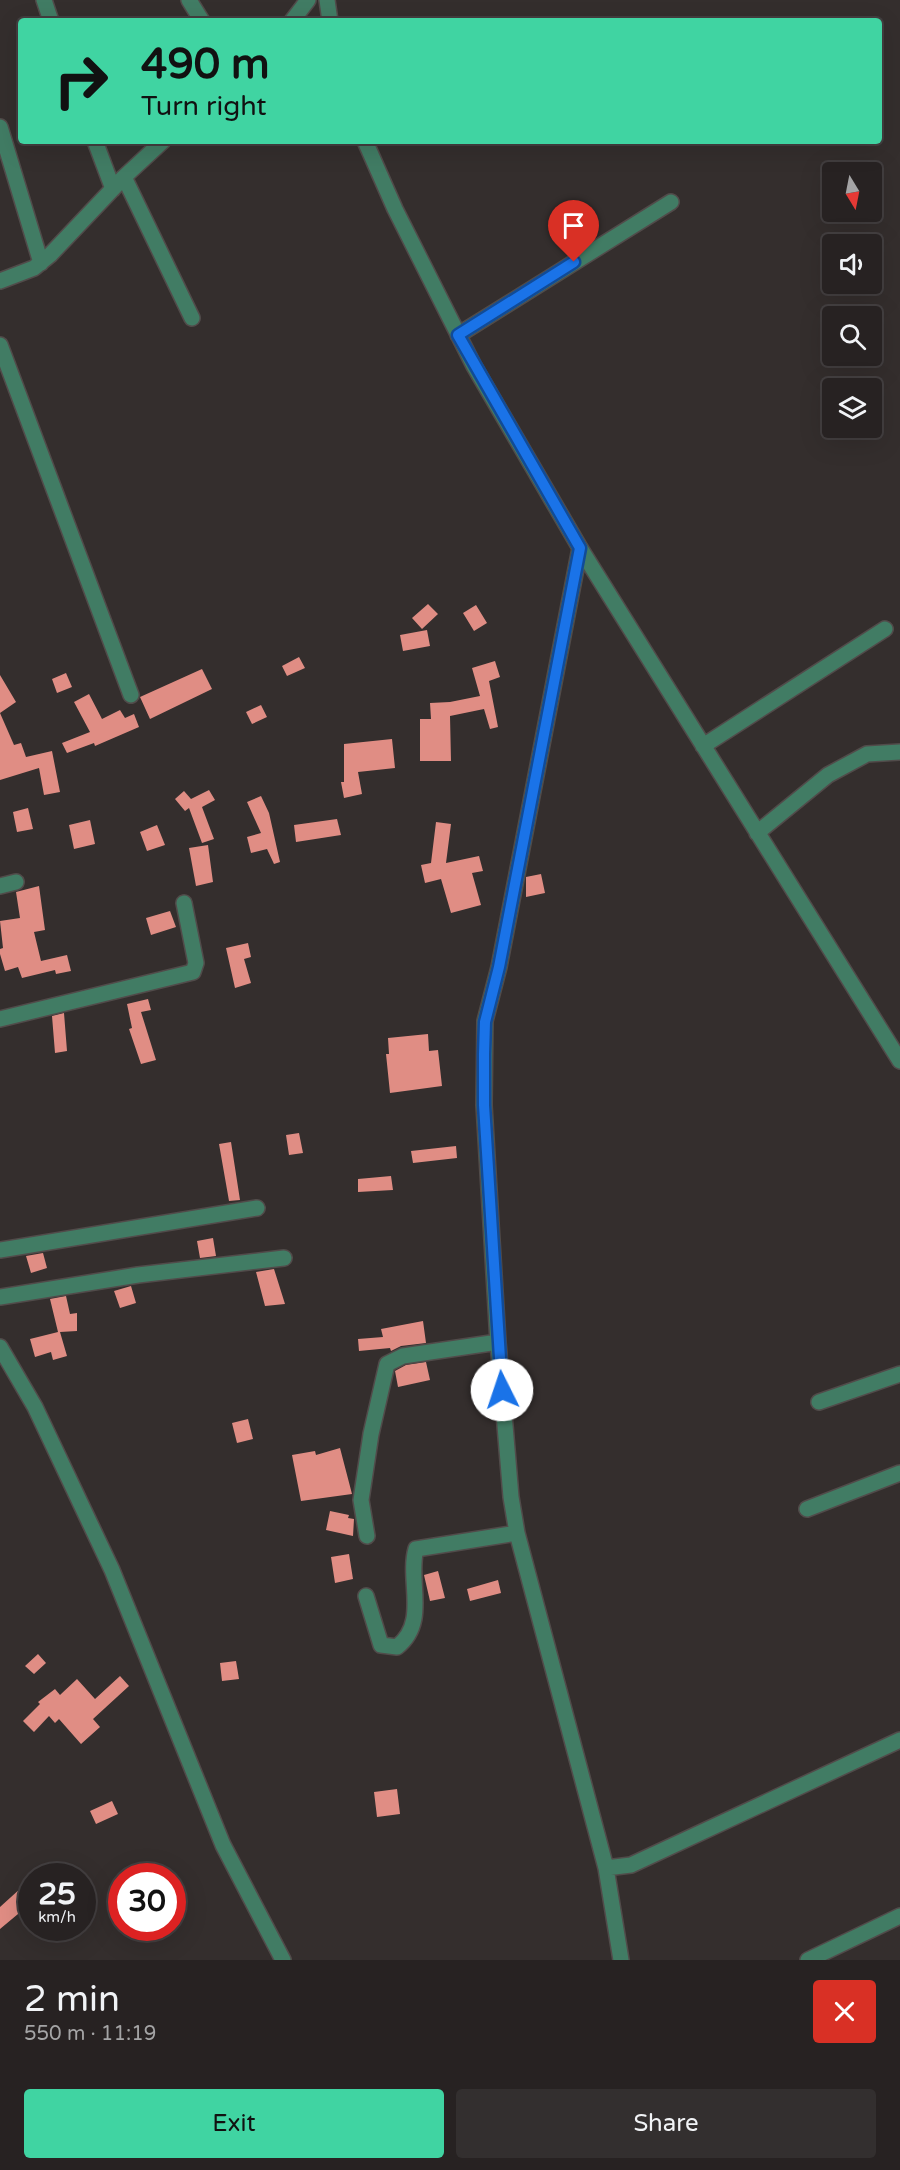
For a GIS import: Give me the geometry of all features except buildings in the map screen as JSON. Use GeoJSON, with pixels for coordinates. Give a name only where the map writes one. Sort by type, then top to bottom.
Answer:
{"type":"FeatureCollection","features":[{"type":"Feature","properties":{"kind":"street"},"geometry":{"type":"LineString","coordinates":[[44,0],[50,18]]}},
{"type":"Feature","properties":{"kind":"street"},"geometry":{"type":"LineString","coordinates":[[189,0],[200,18]]}},
{"type":"Feature","properties":{"kind":"street"},"geometry":{"type":"LineString","coordinates":[[294,18],[308,0]]}},
{"type":"Feature","properties":{"kind":"street"},"geometry":{"type":"LineString","coordinates":[[327,0],[330,18]]}},
{"type":"Feature","properties":{"kind":"street"},"geometry":{"type":"LineString","coordinates":[[0,127],[41,262]]}},
{"type":"Feature","properties":{"kind":"street"},"geometry":{"type":"LineString","coordinates":[[96,144],[113,189]]}},
{"type":"Feature","properties":{"kind":"street"},"geometry":{"type":"LineString","coordinates":[[0,281],[21,275],[41,262],[160,144]]}},
{"type":"Feature","properties":{"kind":"street"},"geometry":{"type":"LineString","coordinates":[[366,144],[395,209],[458,335],[580,548],[900,1061]]}},
{"type":"Feature","properties":{"kind":"street"},"geometry":{"type":"LineString","coordinates":[[124,177],[192,318]]}},
{"type":"Feature","properties":{"kind":"street"},"geometry":{"type":"LineString","coordinates":[[458,335],[670,202]]}},
{"type":"Feature","properties":{"kind":"street"},"geometry":{"type":"LineString","coordinates":[[0,345],[131,695]]}},
{"type":"Feature","properties":{"kind":"street"},"geometry":{"type":"LineString","coordinates":[[580,548],[499,967],[485,1022],[484,1105],[498,1342],[511,1497],[517,1533],[606,1868],[621,1960]]}},
{"type":"Feature","properties":{"kind":"street"},"geometry":{"type":"LineString","coordinates":[[703,746],[885,629]]}},
{"type":"Feature","properties":{"kind":"street"},"geometry":{"type":"LineString","coordinates":[[757,832],[828,775],[867,754],[900,752]]}},
{"type":"Feature","properties":{"kind":"street"},"geometry":{"type":"LineString","coordinates":[[0,886],[15,882]]}},
{"type":"Feature","properties":{"kind":"street"},"geometry":{"type":"LineString","coordinates":[[0,1019],[193,972],[196,963],[184,903]]}},
{"type":"Feature","properties":{"kind":"street"},"geometry":{"type":"LineString","coordinates":[[0,1250],[257,1208]]}},
{"type":"Feature","properties":{"kind":"street"},"geometry":{"type":"LineString","coordinates":[[0,1297],[138,1275],[284,1258]]}},
{"type":"Feature","properties":{"kind":"street"},"geometry":{"type":"LineString","coordinates":[[367,1536],[361,1500],[370,1434],[387,1364],[404,1356],[498,1342]]}},
{"type":"Feature","properties":{"kind":"street"},"geometry":{"type":"LineString","coordinates":[[0,1347],[35,1407],[112,1570],[223,1845],[283,1960]]}},
{"type":"Feature","properties":{"kind":"street"},"geometry":{"type":"LineString","coordinates":[[819,1402],[900,1374]]}},
{"type":"Feature","properties":{"kind":"street"},"geometry":{"type":"LineString","coordinates":[[807,1509],[900,1473]]}},
{"type":"Feature","properties":{"kind":"street"},"geometry":{"type":"LineString","coordinates":[[366,1596],[381,1645],[396,1647],[405,1641],[413,1621],[416,1549],[517,1533]]}},
{"type":"Feature","properties":{"kind":"street"},"geometry":{"type":"LineString","coordinates":[[606,1868],[632,1865],[900,1740]]}},
{"type":"Feature","properties":{"kind":"street"},"geometry":{"type":"LineString","coordinates":[[808,1960],[900,1916]]}},
{"type":"Feature","properties":{"kind":"route"},"geometry":{"type":"LineString","coordinates":[[502,1390],[484,1105],[485,1022],[499,967],[580,548],[458,335],[574,262]]}}]}
